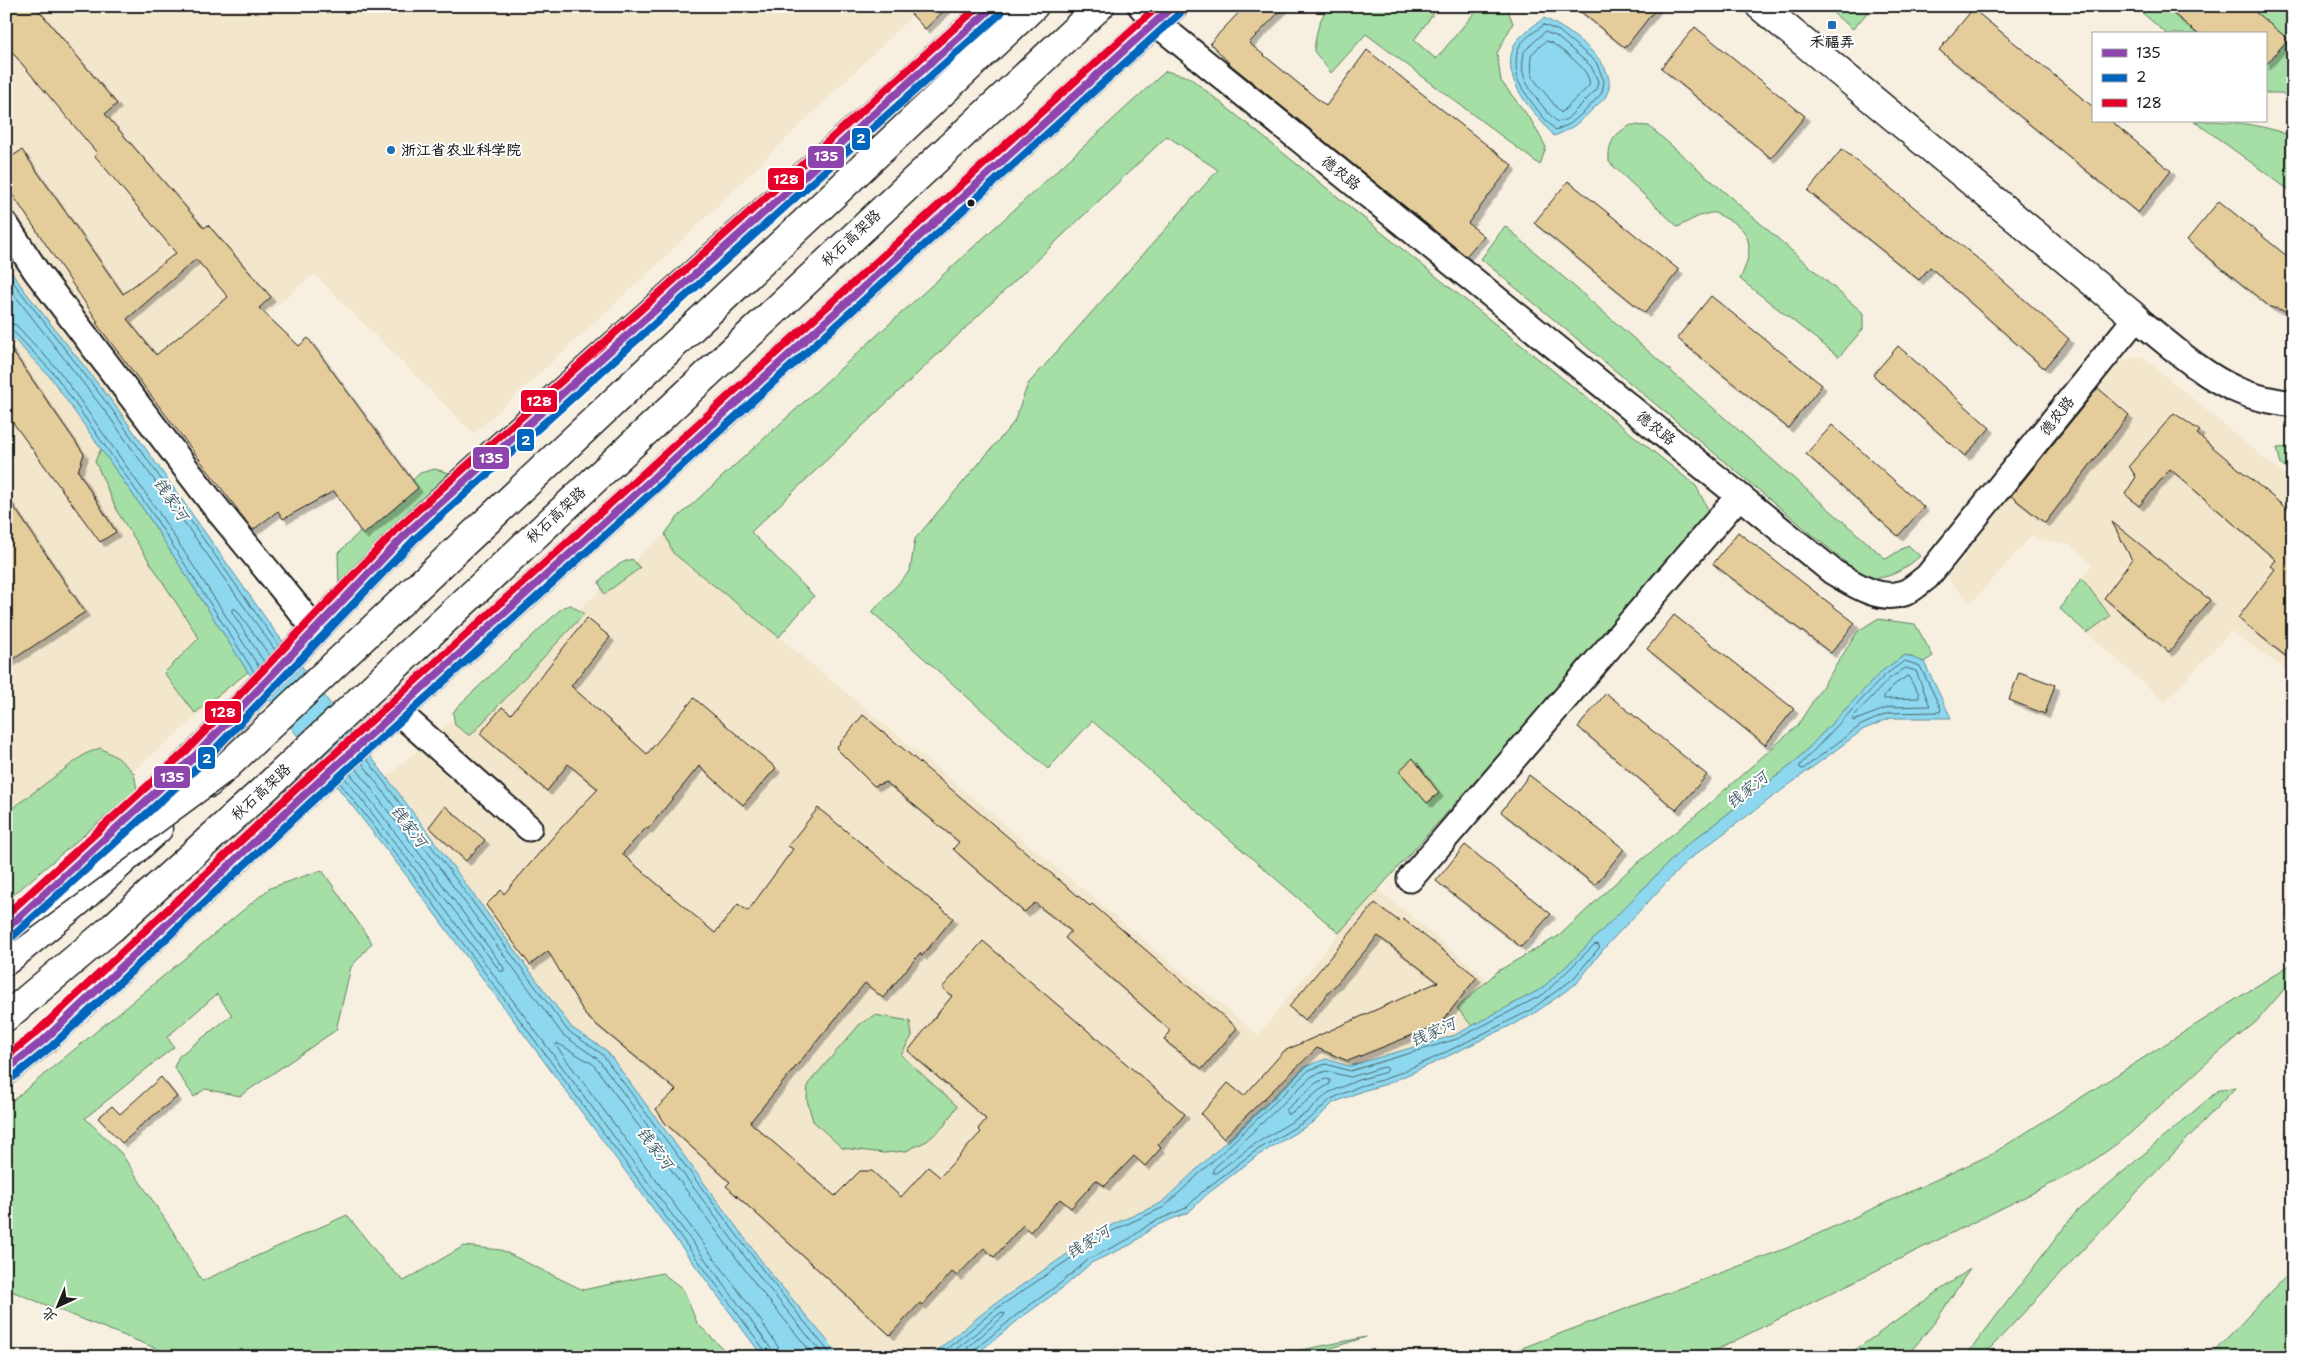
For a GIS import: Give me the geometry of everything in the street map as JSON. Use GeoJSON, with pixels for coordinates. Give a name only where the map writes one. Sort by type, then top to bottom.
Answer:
{"type":"FeatureCollection","features":[{"type":"Feature","properties":{"kind":"main road"},"geometry":{"type":"LineString","coordinates":[[6,929],[194,757],[408,532],[483,462],[994,6]]}},
{"type":"Feature","properties":{"kind":"main road"},"geometry":{"type":"LineString","coordinates":[[6,961],[80,901],[226,767],[1034,6]]}},
{"type":"Feature","properties":{"kind":"main road","name":"秋石高架路"},"geometry":{"type":"LineString","coordinates":[[6,1017],[113,927],[270,784],[1100,6]]}},
{"type":"Feature","properties":{"kind":"main road"},"geometry":{"type":"LineString","coordinates":[[1760,6],[2136,318]]}},
{"type":"Feature","properties":{"kind":"main road"},"geometry":{"type":"LineString","coordinates":[[6,1070],[45,1039],[302,796],[1156,12]]}},
{"type":"Feature","properties":{"kind":"main road"},"geometry":{"type":"LineString","coordinates":[[6,929],[226,767]]}},
{"type":"Feature","properties":{"kind":"street","name":"德农路"},"geometry":{"type":"LineString","coordinates":[[1156,12],[1739,496],[1833,572],[1866,590],[1889,596],[1906,593],[1927,577],[2136,318]]}},
{"type":"Feature","properties":{"kind":"street"},"geometry":{"type":"LineString","coordinates":[[6,225],[36,271],[311,635]]}},
{"type":"Feature","properties":{"kind":"street"},"geometry":{"type":"LineString","coordinates":[[2136,318],[2195,364],[2235,390],[2265,400],[2293,404]]}},
{"type":"Feature","properties":{"kind":"street"},"geometry":{"type":"LineString","coordinates":[[1410,879],[1739,496]]}},
{"type":"Feature","properties":{"kind":"street"},"geometry":{"type":"LineString","coordinates":[[388,718],[529,828]]}},
{"type":"Feature","properties":{"kind":"shaded area","name":"浙江省农业科学院"},"geometry":{"type":"Polygon","coordinates":[[[6,6],[922,6],[661,261],[474,434],[314,274],[120,437],[6,296],[6,6]]]}},
{"type":"Feature","properties":{"kind":"shaded area"},"geometry":{"type":"Polygon","coordinates":[[[6,331],[51,378],[148,516],[248,672],[6,881],[6,331]]]}},
{"type":"Feature","properties":{"kind":"shaded area"},"geometry":{"type":"Polygon","coordinates":[[[2141,356],[2293,482],[2293,675],[2231,631],[2165,702],[2087,633],[2110,615],[2082,578],[2092,565],[2070,544],[2042,540],[2032,535],[1972,603],[1954,586],[1948,577],[2113,363],[2141,356]]]}},
{"type":"Feature","properties":{"kind":"shaded area"},"geometry":{"type":"Polygon","coordinates":[[[665,534],[673,553],[779,637],[1258,1035],[1339,933],[1378,889],[1488,980],[1458,1007],[1472,1026],[1455,1035],[1348,1066],[1326,1059],[1306,1066],[1161,1203],[1105,1228],[993,1305],[929,1357],[841,1357],[837,1355],[771,1274],[606,1050],[572,1028],[387,777],[665,534]]]}},
{"type":"Feature","properties":{"kind":"green space"},"geometry":{"type":"Polygon","coordinates":[[[1329,6],[1439,6],[1414,40],[1436,59],[1480,6],[1506,6],[1513,23],[1497,53],[1501,81],[1531,120],[1546,147],[1540,165],[1366,34],[1331,73],[1314,51],[1318,27],[1329,6]]]}},
{"type":"Feature","properties":{"kind":"green space"},"geometry":{"type":"Polygon","coordinates":[[[1824,6],[1873,6],[1853,29],[1824,6]]]}},
{"type":"Feature","properties":{"kind":"green space"},"geometry":{"type":"Polygon","coordinates":[[[2134,6],[2293,6],[2293,103],[2282,93],[2266,93],[2266,32],[2165,32],[2134,6]]]}},
{"type":"Feature","properties":{"kind":"green space"},"geometry":{"type":"Polygon","coordinates":[[[1166,71],[1189,77],[1696,486],[1710,513],[1700,531],[1339,933],[1092,721],[1048,769],[872,612],[910,571],[915,539],[1014,422],[1028,384],[1218,170],[1167,136],[751,532],[814,596],[779,637],[673,553],[665,534],[676,519],[1166,71]]]}},
{"type":"Feature","properties":{"kind":"green space"},"geometry":{"type":"Polygon","coordinates":[[[2195,122],[2244,124],[2281,132],[2293,137],[2293,193],[2195,122]]]}},
{"type":"Feature","properties":{"kind":"green space"},"geometry":{"type":"Polygon","coordinates":[[[1631,125],[1649,126],[1863,313],[1863,329],[1839,357],[1740,279],[1747,261],[1749,244],[1747,236],[1735,223],[1713,213],[1698,217],[1678,227],[1609,162],[1613,139],[1631,125]]]}},
{"type":"Feature","properties":{"kind":"green space"},"geometry":{"type":"Polygon","coordinates":[[[1505,226],[1886,559],[1908,545],[1920,556],[1900,571],[1876,578],[1863,574],[1850,566],[1481,259],[1505,226]]]}},
{"type":"Feature","properties":{"kind":"green space"},"geometry":{"type":"Polygon","coordinates":[[[2293,447],[2293,474],[2281,465],[2277,448],[2293,447]]]}},
{"type":"Feature","properties":{"kind":"green space"},"geometry":{"type":"Polygon","coordinates":[[[101,449],[148,516],[248,672],[195,713],[164,673],[199,638],[118,513],[95,461],[101,449]]]}},
{"type":"Feature","properties":{"kind":"green space"},"geometry":{"type":"Polygon","coordinates":[[[435,469],[453,474],[339,586],[338,553],[420,473],[435,469]]]}},
{"type":"Feature","properties":{"kind":"green space"},"geometry":{"type":"Polygon","coordinates":[[[632,559],[640,568],[604,594],[599,582],[614,568],[632,559]]]}},
{"type":"Feature","properties":{"kind":"green space"},"geometry":{"type":"Polygon","coordinates":[[[2082,578],[2110,616],[2087,633],[2060,609],[2082,578]]]}},
{"type":"Feature","properties":{"kind":"green space"},"geometry":{"type":"Polygon","coordinates":[[[571,605],[584,614],[470,736],[455,725],[453,713],[457,707],[563,607],[571,605]]]}},
{"type":"Feature","properties":{"kind":"green space"},"geometry":{"type":"Polygon","coordinates":[[[1877,619],[1915,624],[1933,656],[1924,662],[1905,655],[1882,671],[1794,763],[1683,848],[1573,960],[1541,989],[1472,1026],[1457,1008],[1498,971],[1560,935],[1628,871],[1702,810],[1797,726],[1858,631],[1877,619]]]}},
{"type":"Feature","properties":{"kind":"green space"},"geometry":{"type":"Polygon","coordinates":[[[100,748],[118,758],[134,773],[137,790],[6,901],[6,813],[85,754],[100,748]]]}},
{"type":"Feature","properties":{"kind":"green space"},"geometry":{"type":"Polygon","coordinates":[[[322,870],[372,943],[351,967],[336,1030],[240,1096],[205,1089],[194,1097],[174,1067],[179,1056],[232,1015],[217,994],[167,1037],[174,1047],[85,1118],[121,1153],[174,1233],[202,1281],[347,1215],[385,1263],[404,1281],[464,1246],[501,1250],[583,1290],[662,1273],[683,1289],[697,1323],[726,1352],[736,1357],[178,1357],[6,1289],[6,1106],[270,888],[322,870]]]}},
{"type":"Feature","properties":{"kind":"green space"},"geometry":{"type":"Polygon","coordinates":[[[2293,963],[2293,979],[2256,1022],[2212,1058],[2125,1138],[2083,1168],[1702,1357],[1498,1357],[1787,1248],[1992,1154],[2293,963]]]}},
{"type":"Feature","properties":{"kind":"green space"},"geometry":{"type":"Polygon","coordinates":[[[875,1015],[910,1021],[912,1036],[901,1055],[957,1106],[944,1126],[927,1141],[906,1151],[884,1153],[842,1148],[813,1121],[807,1100],[808,1084],[860,1024],[875,1015]]]}},
{"type":"Feature","properties":{"kind":"green space"},"geometry":{"type":"Polygon","coordinates":[[[2235,1088],[1982,1357],[1965,1357],[2076,1212],[2220,1089],[2235,1088]]]}},
{"type":"Feature","properties":{"kind":"green space"},"geometry":{"type":"Polygon","coordinates":[[[1970,1269],[1935,1322],[1906,1357],[1845,1357],[1970,1269]]]}},
{"type":"Feature","properties":{"kind":"green space"},"geometry":{"type":"Polygon","coordinates":[[[2293,1269],[2293,1357],[2209,1357],[2293,1269]]]}},
{"type":"Feature","properties":{"kind":"green space"},"geometry":{"type":"Polygon","coordinates":[[[1366,1337],[1303,1357],[1267,1357],[1366,1337]]]}},
{"type":"Feature","properties":{"kind":"water"},"geometry":{"type":"Polygon","coordinates":[[[1544,18],[1565,30],[1599,59],[1606,71],[1609,83],[1605,98],[1576,125],[1554,136],[1522,96],[1515,84],[1510,61],[1513,48],[1518,39],[1544,18]]]}},
{"type":"Feature","properties":{"kind":"water","name":"钱家河"},"geometry":{"type":"Polygon","coordinates":[[[6,264],[24,290],[117,408],[274,630],[397,791],[572,1028],[606,1050],[771,1274],[841,1357],[763,1357],[406,875],[248,672],[148,516],[51,378],[6,331],[6,264]]]}},
{"type":"Feature","properties":{"kind":"water","name":"钱家河"},"geometry":{"type":"Polygon","coordinates":[[[1905,655],[1924,662],[1951,718],[1891,718],[1864,729],[1688,860],[1606,946],[1577,983],[1532,1015],[1387,1084],[1362,1091],[1333,1103],[1315,1121],[1257,1156],[1206,1195],[1189,1212],[1153,1227],[1132,1244],[1091,1263],[1065,1286],[1022,1317],[973,1357],[929,1357],[993,1305],[1105,1228],[1161,1203],[1306,1066],[1326,1059],[1349,1066],[1455,1035],[1541,989],[1573,960],[1683,848],[1794,763],[1882,671],[1905,655]]]}},
{"type":"Feature","properties":{"kind":"building"},"geometry":{"type":"Polygon","coordinates":[[[6,6],[35,6],[117,104],[105,114],[204,228],[208,225],[271,297],[259,308],[299,346],[308,338],[418,488],[363,535],[334,491],[283,519],[278,511],[253,530],[96,323],[98,322],[6,185],[6,160],[22,150],[123,294],[176,253],[95,156],[97,153],[6,45],[6,6]],[[196,259],[127,319],[156,355],[228,297],[196,259]]]}},
{"type":"Feature","properties":{"kind":"building"},"geometry":{"type":"Polygon","coordinates":[[[904,6],[949,6],[925,29],[904,6]]]}},
{"type":"Feature","properties":{"kind":"building"},"geometry":{"type":"Polygon","coordinates":[[[1245,6],[1285,6],[1249,43],[1326,106],[1367,50],[1512,165],[1468,223],[1484,236],[1466,256],[1231,65],[1210,43],[1245,6]]]}},
{"type":"Feature","properties":{"kind":"building"},"geometry":{"type":"Polygon","coordinates":[[[1574,6],[1658,6],[1625,48],[1574,6]]]}},
{"type":"Feature","properties":{"kind":"building"},"geometry":{"type":"Polygon","coordinates":[[[2164,6],[2248,6],[2288,39],[2266,65],[2266,32],[2196,32],[2164,6]]]}},
{"type":"Feature","properties":{"kind":"building"},"geometry":{"type":"Polygon","coordinates":[[[1973,9],[2092,106],[2092,122],[2112,122],[2171,171],[2138,213],[1939,50],[1973,9]]]}},
{"type":"Feature","properties":{"kind":"building"},"geometry":{"type":"Polygon","coordinates":[[[1695,27],[1805,116],[1771,158],[1661,68],[1695,27]]]}},
{"type":"Feature","properties":{"kind":"building"},"geometry":{"type":"Polygon","coordinates":[[[1842,149],[1977,258],[2069,339],[2044,368],[1930,267],[1919,280],[1808,191],[1842,149]]]}},
{"type":"Feature","properties":{"kind":"building"},"geometry":{"type":"Polygon","coordinates":[[[1568,181],[1679,270],[1645,313],[1534,223],[1568,181]]]}},
{"type":"Feature","properties":{"kind":"building"},"geometry":{"type":"Polygon","coordinates":[[[2219,201],[2293,261],[2293,313],[2270,307],[2187,240],[2219,201]]]}},
{"type":"Feature","properties":{"kind":"building"},"geometry":{"type":"Polygon","coordinates":[[[1711,296],[1822,385],[1788,428],[1677,338],[1711,296]]]}},
{"type":"Feature","properties":{"kind":"building"},"geometry":{"type":"Polygon","coordinates":[[[6,342],[84,454],[78,471],[116,532],[100,542],[6,413],[6,342]]]}},
{"type":"Feature","properties":{"kind":"building"},"geometry":{"type":"Polygon","coordinates":[[[1898,346],[1990,428],[1965,456],[1873,375],[1898,346]]]}},
{"type":"Feature","properties":{"kind":"building"},"geometry":{"type":"Polygon","coordinates":[[[2098,388],[2129,415],[2045,523],[2011,496],[2098,388]]]}},
{"type":"Feature","properties":{"kind":"building"},"geometry":{"type":"Polygon","coordinates":[[[2174,413],[2200,431],[2197,434],[2293,514],[2293,662],[2238,618],[2275,569],[2271,566],[2276,560],[2170,469],[2139,506],[2125,494],[2136,477],[2129,466],[2174,413]]]}},
{"type":"Feature","properties":{"kind":"building"},"geometry":{"type":"Polygon","coordinates":[[[1832,425],[1924,507],[1898,536],[1806,454],[1832,425]]]}},
{"type":"Feature","properties":{"kind":"building"},"geometry":{"type":"Polygon","coordinates":[[[6,495],[85,612],[6,664],[6,495]]]}},
{"type":"Feature","properties":{"kind":"building"},"geometry":{"type":"Polygon","coordinates":[[[2112,522],[2210,600],[2169,652],[2104,598],[2132,560],[2112,522]]]}},
{"type":"Feature","properties":{"kind":"building"},"geometry":{"type":"Polygon","coordinates":[[[1738,532],[1855,623],[1831,653],[1713,564],[1738,532]]]}},
{"type":"Feature","properties":{"kind":"building"},"geometry":{"type":"Polygon","coordinates":[[[1674,615],[1794,709],[1765,745],[1647,649],[1674,615]]]}},
{"type":"Feature","properties":{"kind":"building"},"geometry":{"type":"Polygon","coordinates":[[[587,618],[610,637],[571,686],[647,754],[694,698],[776,768],[743,805],[699,766],[648,829],[646,828],[622,854],[715,933],[738,904],[748,911],[793,849],[788,846],[818,808],[953,918],[922,956],[920,953],[883,998],[865,983],[750,1122],[835,1196],[860,1171],[872,1171],[901,1197],[928,1167],[940,1177],[981,1132],[978,1129],[986,1119],[908,1051],[952,996],[942,988],[983,941],[1185,1114],[1158,1145],[1161,1148],[1145,1166],[1134,1156],[1105,1186],[1096,1180],[1071,1208],[1060,1199],[1030,1232],[1023,1225],[994,1257],[984,1248],[957,1276],[952,1272],[922,1305],[920,1303],[890,1335],[726,1186],[730,1182],[665,1123],[656,1109],[676,1090],[586,1016],[548,951],[530,965],[486,905],[501,890],[504,894],[559,830],[598,789],[568,764],[547,791],[480,734],[502,707],[511,714],[587,618]]]}},
{"type":"Feature","properties":{"kind":"building"},"geometry":{"type":"Polygon","coordinates":[[[2019,672],[2055,685],[2045,714],[2009,700],[2019,672]]]}},
{"type":"Feature","properties":{"kind":"building"},"geometry":{"type":"Polygon","coordinates":[[[1606,693],[1707,775],[1676,810],[1578,727],[1606,693]]]}},
{"type":"Feature","properties":{"kind":"building"},"geometry":{"type":"Polygon","coordinates":[[[863,715],[1090,906],[1092,904],[1237,1028],[1202,1069],[1164,1040],[1170,1030],[1065,938],[1071,931],[1035,903],[1024,912],[953,849],[959,842],[886,782],[874,786],[836,748],[863,715]]]}},
{"type":"Feature","properties":{"kind":"building"},"geometry":{"type":"Polygon","coordinates":[[[1413,758],[1439,793],[1427,803],[1399,771],[1413,758]]]}},
{"type":"Feature","properties":{"kind":"building"},"geometry":{"type":"Polygon","coordinates":[[[1529,775],[1624,849],[1595,885],[1501,812],[1529,775]]]}},
{"type":"Feature","properties":{"kind":"building"},"geometry":{"type":"Polygon","coordinates":[[[445,806],[485,840],[466,861],[429,827],[445,806]]]}},
{"type":"Feature","properties":{"kind":"building"},"geometry":{"type":"Polygon","coordinates":[[[1465,845],[1551,914],[1521,947],[1436,881],[1465,845]]]}},
{"type":"Feature","properties":{"kind":"building"},"geometry":{"type":"Polygon","coordinates":[[[1375,903],[1400,922],[1403,919],[1477,977],[1440,1024],[1348,1061],[1317,1048],[1223,1138],[1201,1114],[1228,1083],[1244,1096],[1284,1051],[1438,982],[1378,936],[1305,1020],[1289,1007],[1375,903]]]}},
{"type":"Feature","properties":{"kind":"building"},"geometry":{"type":"Polygon","coordinates":[[[161,1077],[177,1097],[135,1130],[122,1143],[98,1118],[112,1106],[120,1114],[161,1077]]]}},
{"type":"Feature","properties":{"kind":"transit line","name":"128"},"geometry":{"type":"LineString","coordinates":[[6,915],[187,750],[401,525],[979,6]]}},
{"type":"Feature","properties":{"kind":"transit line","name":"135"},"geometry":{"type":"LineString","coordinates":[[6,929],[194,757],[408,532],[994,6]]}},
{"type":"Feature","properties":{"kind":"transit line","name":"128"},"geometry":{"type":"LineString","coordinates":[[6,1057],[38,1031],[296,789],[1158,6]]}},
{"type":"Feature","properties":{"kind":"transit line","name":"135"},"geometry":{"type":"LineString","coordinates":[[6,1070],[45,1039],[303,796],[1173,6]]}},
{"type":"Feature","properties":{"kind":"transit line","name":"2"},"geometry":{"type":"LineString","coordinates":[[13,936],[201,764],[415,539],[1001,13]]}},
{"type":"Feature","properties":{"kind":"transit line","name":"2"},"geometry":{"type":"LineString","coordinates":[[12,1078],[52,1046],[310,803],[1180,13]]}},
{"type":"Feature","properties":{"kind":"place","name":"禾福弄"},"geometry":{"type":"Point","coordinates":[1832,25]}},
{"type":"Feature","properties":{"kind":"place","name":"浙江省农业科学院"},"geometry":{"type":"Point","coordinates":[391,150]}}]}
